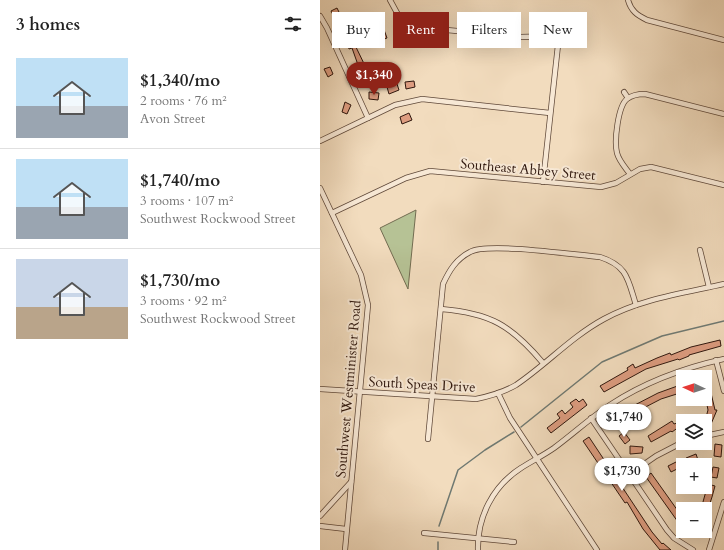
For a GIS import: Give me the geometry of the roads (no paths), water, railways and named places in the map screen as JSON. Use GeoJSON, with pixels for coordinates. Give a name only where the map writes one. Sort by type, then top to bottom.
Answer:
{"type":"FeatureCollection","features":[{"type":"Feature","properties":{"kind":"street"},"geometry":{"type":"LineString","coordinates":[[390,0],[400,24],[415,27],[520,37],[558,36],[543,182]]}},
{"type":"Feature","properties":{"kind":"street"},"geometry":{"type":"LineString","coordinates":[[628,0],[630,7],[637,14],[647,20],[724,40]]}},
{"type":"Feature","properties":{"kind":"street"},"geometry":{"type":"LineString","coordinates":[[320,16],[327,28],[368,118]]}},
{"type":"Feature","properties":{"kind":"street"},"geometry":{"type":"LineString","coordinates":[[624,92],[628,98]]}},
{"type":"Feature","properties":{"kind":"street"},"geometry":{"type":"LineString","coordinates":[[630,174],[622,162],[617,147],[619,116],[623,104],[628,98],[638,94],[645,94],[724,114]]}},
{"type":"Feature","properties":{"kind":"street"},"geometry":{"type":"LineString","coordinates":[[320,141],[395,105],[422,99],[550,113]]}},
{"type":"Feature","properties":{"kind":"street","name":"Southeast Abbey Street"},"geometry":{"type":"LineString","coordinates":[[332,213],[406,178],[430,171],[601,187],[616,183],[640,169],[651,167],[724,185]]}},
{"type":"Feature","properties":{"kind":"street","name":"Southwest Westminister Road"},"geometry":{"type":"LineString","coordinates":[[320,188],[361,275],[367,295],[368,305],[345,550]]}},
{"type":"Feature","properties":{"kind":"street"},"geometry":{"type":"LineString","coordinates":[[428,439],[443,284],[454,263],[470,251],[485,248],[600,257],[612,260],[621,267],[627,276],[636,305]]}},
{"type":"Feature","properties":{"kind":"street"},"geometry":{"type":"LineString","coordinates":[[700,250],[709,288]]}},
{"type":"Feature","properties":{"kind":"street","name":"South Speas Drive"},"geometry":{"type":"LineString","coordinates":[[320,388],[476,399],[498,393],[516,385],[566,344],[605,318],[636,305],[724,284]]}},
{"type":"Feature","properties":{"kind":"street"},"geometry":{"type":"LineString","coordinates":[[441,309],[479,314],[495,321],[518,336],[543,363]]}},
{"type":"Feature","properties":{"kind":"street"},"geometry":{"type":"LineString","coordinates":[[478,550],[478,538],[486,508],[499,487],[520,469],[554,448],[591,418],[630,392],[657,379],[716,360],[724,359]]}},
{"type":"Feature","properties":{"kind":"street"},"geometry":{"type":"LineString","coordinates":[[716,360],[724,391]]}},
{"type":"Feature","properties":{"kind":"street"},"geometry":{"type":"LineString","coordinates":[[498,393],[510,418],[597,550]]}},
{"type":"Feature","properties":{"kind":"street"},"geometry":{"type":"LineString","coordinates":[[591,418],[667,530],[674,538],[693,550]]}},
{"type":"Feature","properties":{"kind":"street"},"geometry":{"type":"LineString","coordinates":[[712,435],[724,432]]}},
{"type":"Feature","properties":{"kind":"street"},"geometry":{"type":"LineString","coordinates":[[630,474],[656,456],[676,446]]}},
{"type":"Feature","properties":{"kind":"street"},"geometry":{"type":"LineString","coordinates":[[320,516],[352,481]]}},
{"type":"Feature","properties":{"kind":"street"},"geometry":{"type":"LineString","coordinates":[[709,550],[724,502]]}},
{"type":"Feature","properties":{"kind":"street"},"geometry":{"type":"LineString","coordinates":[[320,526],[346,529]]}},
{"type":"Feature","properties":{"kind":"street"},"geometry":{"type":"LineString","coordinates":[[424,533],[514,542]]}},
{"type":"Feature","properties":{"kind":"waterway"},"geometry":{"type":"LineString","coordinates":[[521,427],[602,362],[662,336],[724,321]]}},
{"type":"Feature","properties":{"kind":"waterway"},"geometry":{"type":"LineString","coordinates":[[439,526],[458,470],[485,450],[514,432]]}},
{"type":"Feature","properties":{"kind":"waterway"},"geometry":{"type":"LineString","coordinates":[[438,542],[438,550]]}}]}
